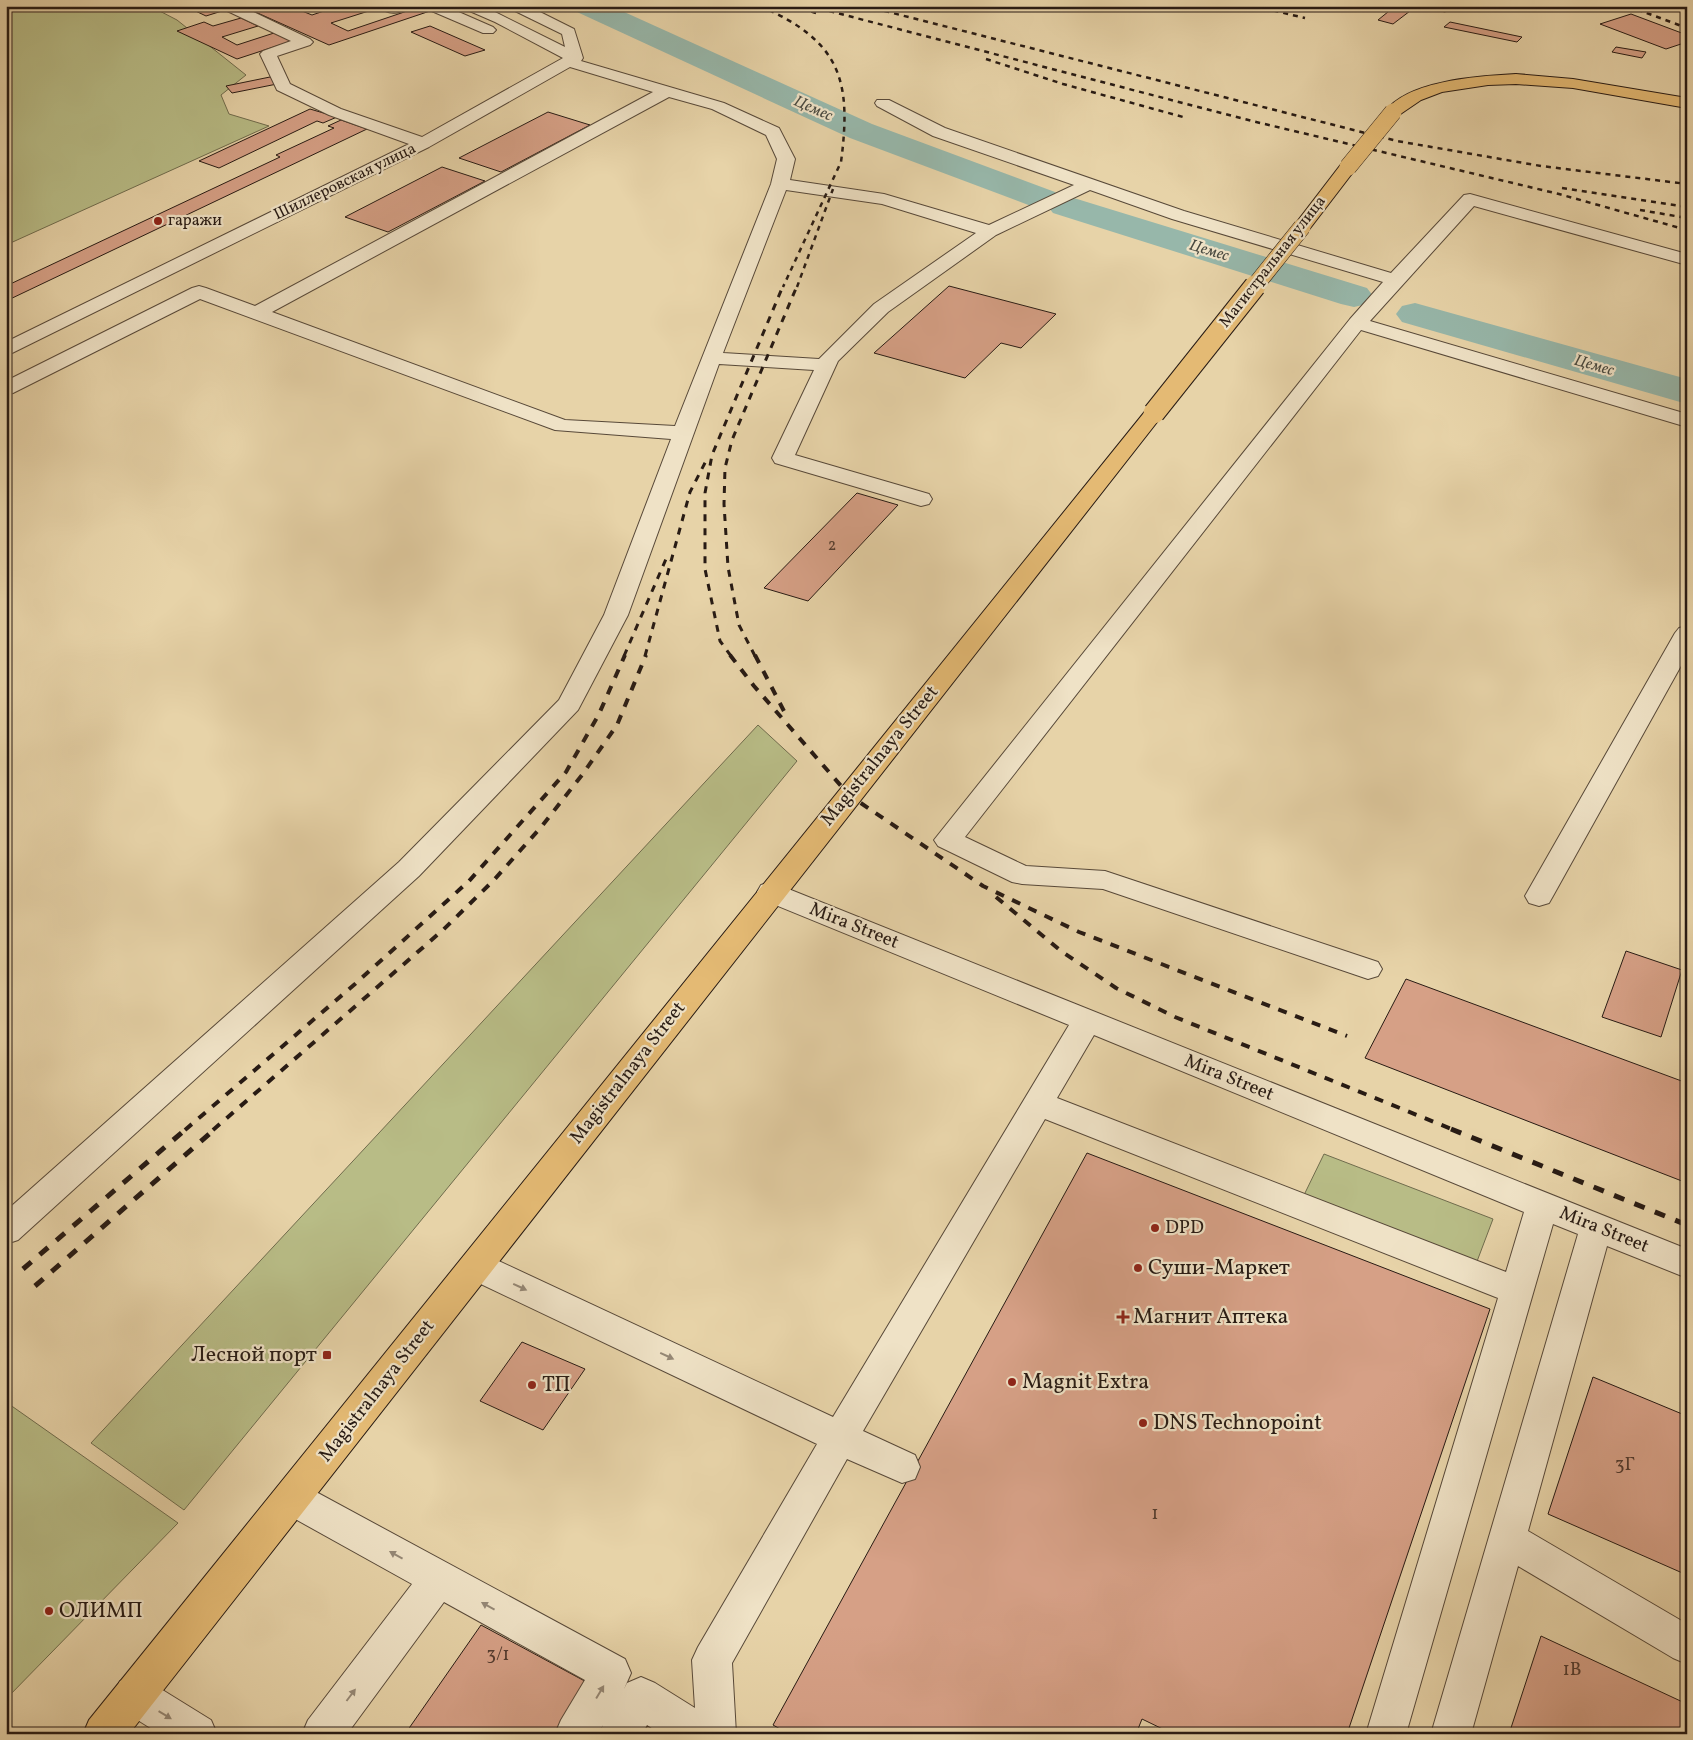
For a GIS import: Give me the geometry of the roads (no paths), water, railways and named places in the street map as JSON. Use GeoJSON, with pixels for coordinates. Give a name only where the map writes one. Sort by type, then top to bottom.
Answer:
{"type":"FeatureCollection","features":[{"type":"Feature","properties":{"kind":"highway","name":"Магистральная улица"},"geometry":{"type":"LineString","coordinates":[[1154,413],[1393,112],[1415,97],[1443,87],[1476,81],[1516,78],[1566,82],[1687,104]]}},
{"type":"Feature","properties":{"kind":"highway","name":"Magistralnaya Street"},"geometry":{"type":"LineString","coordinates":[[104,1734],[771,892],[1154,413]]}},
{"type":"Feature","properties":{"kind":"street"},"geometry":{"type":"LineString","coordinates":[[228,6],[306,42],[268,54],[283,87],[335,112],[423,143]]}},
{"type":"Feature","properties":{"kind":"street"},"geometry":{"type":"LineString","coordinates":[[386,6],[393,9],[402,6]]}},
{"type":"Feature","properties":{"kind":"street"},"geometry":{"type":"LineString","coordinates":[[6,1232],[409,869],[569,704],[616,615],[711,358],[780,184],[786,160],[773,132],[718,106],[568,62],[508,40],[432,6]]}},
{"type":"Feature","properties":{"kind":"street"},"geometry":{"type":"LineString","coordinates":[[470,6],[500,19],[568,62]]}},
{"type":"Feature","properties":{"kind":"street"},"geometry":{"type":"LineString","coordinates":[[516,6],[569,32],[568,62]]}},
{"type":"Feature","properties":{"kind":"street","name":"Шиллеровская улица"},"geometry":{"type":"LineString","coordinates":[[6,350],[423,143],[568,62]]}},
{"type":"Feature","properties":{"kind":"street"},"geometry":{"type":"LineString","coordinates":[[256,313],[667,91]]}},
{"type":"Feature","properties":{"kind":"street"},"geometry":{"type":"LineString","coordinates":[[883,103],[939,132],[1178,215],[1394,280]]}},
{"type":"Feature","properties":{"kind":"street"},"geometry":{"type":"LineString","coordinates":[[780,184],[884,199],[990,231]]}},
{"type":"Feature","properties":{"kind":"street"},"geometry":{"type":"LineString","coordinates":[[921,499],[783,458],[829,359],[881,308],[990,231],[1089,184]]}},
{"type":"Feature","properties":{"kind":"street"},"geometry":{"type":"LineString","coordinates":[[1368,969],[1105,880],[1022,876],[948,840],[1357,323],[1394,280],[1470,200],[1687,260]]}},
{"type":"Feature","properties":{"kind":"street"},"geometry":{"type":"LineString","coordinates":[[6,389],[199,292],[562,426],[684,433]]}},
{"type":"Feature","properties":{"kind":"street"},"geometry":{"type":"LineString","coordinates":[[1357,323],[1687,421]]}},
{"type":"Feature","properties":{"kind":"street"},"geometry":{"type":"LineString","coordinates":[[711,358],[826,365]]}},
{"type":"Feature","properties":{"kind":"street"},"geometry":{"type":"LineString","coordinates":[[1540,896],[1687,633]]}},
{"type":"Feature","properties":{"kind":"street","name":"Mira Street"},"geometry":{"type":"LineString","coordinates":[[771,892],[1687,1264]]}},
{"type":"Feature","properties":{"kind":"street"},"geometry":{"type":"LineString","coordinates":[[716,1734],[712,1660],[840,1438],[1087,1021]]}},
{"type":"Feature","properties":{"kind":"street"},"geometry":{"type":"LineString","coordinates":[[1038,1103],[1516,1291]]}},
{"type":"Feature","properties":{"kind":"street"},"geometry":{"type":"LineString","coordinates":[[1386,1734],[1542,1205]]}},
{"type":"Feature","properties":{"kind":"street"},"geometry":{"type":"LineString","coordinates":[[1451,1734],[1596,1227]]}},
{"type":"Feature","properties":{"kind":"street"},"geometry":{"type":"LineString","coordinates":[[476,1266],[902,1466]]}},
{"type":"Feature","properties":{"kind":"street"},"geometry":{"type":"LineString","coordinates":[[292,1498],[611,1673],[575,1734]]}},
{"type":"Feature","properties":{"kind":"street"},"geometry":{"type":"LineString","coordinates":[[1507,1539],[1687,1645]]}},
{"type":"Feature","properties":{"kind":"street"},"geometry":{"type":"LineString","coordinates":[[322,1734],[439,1578]]}},
{"type":"Feature","properties":{"kind":"street"},"geometry":{"type":"LineString","coordinates":[[134,1695],[197,1734]]}},
{"type":"Feature","properties":{"kind":"street"},"geometry":{"type":"LineString","coordinates":[[618,1734],[641,1697],[673,1719],[708,1734]]}},
{"type":"Feature","properties":{"kind":"waterway","name":"Цемес"},"geometry":{"type":"LineString","coordinates":[[587,6],[861,131],[1043,199]]}},
{"type":"Feature","properties":{"kind":"waterway","name":"Цемес"},"geometry":{"type":"LineString","coordinates":[[1065,206],[1354,296]]}},
{"type":"Feature","properties":{"kind":"waterway","name":"Цемес"},"geometry":{"type":"LineString","coordinates":[[1415,314],[1687,392]]}},
{"type":"Feature","properties":{"kind":"railway"},"geometry":{"type":"LineString","coordinates":[[760,6],[787,19],[808,33],[824,49],[835,66],[841,85],[844,108],[841,162],[783,287]]}},
{"type":"Feature","properties":{"kind":"railway"},"geometry":{"type":"LineString","coordinates":[[792,6],[816,13]]}},
{"type":"Feature","properties":{"kind":"railway"},"geometry":{"type":"LineString","coordinates":[[810,6],[1252,121],[1559,194],[1687,230]]}},
{"type":"Feature","properties":{"kind":"railway"},"geometry":{"type":"LineString","coordinates":[[865,6],[1397,141],[1541,166],[1687,184]]}},
{"type":"Feature","properties":{"kind":"railway"},"geometry":{"type":"LineString","coordinates":[[1254,6],[1305,18]]}},
{"type":"Feature","properties":{"kind":"railway"},"geometry":{"type":"LineString","coordinates":[[1628,6],[1687,28]]}},
{"type":"Feature","properties":{"kind":"railway"},"geometry":{"type":"LineString","coordinates":[[986,59],[1063,84],[1183,117]]}},
{"type":"Feature","properties":{"kind":"railway"},"geometry":{"type":"LineString","coordinates":[[1562,188],[1687,207]]}},
{"type":"Feature","properties":{"kind":"railway"},"geometry":{"type":"LineString","coordinates":[[797,287],[833,189]]}},
{"type":"Feature","properties":{"kind":"railway"},"geometry":{"type":"LineString","coordinates":[[1640,210],[1687,218]]}},
{"type":"Feature","properties":{"kind":"railway"},"geometry":{"type":"LineString","coordinates":[[731,656],[720,641],[705,569],[705,493],[712,455],[783,286]]}},
{"type":"Feature","properties":{"kind":"railway"},"geometry":{"type":"LineString","coordinates":[[755,656],[739,625],[728,567],[724,504],[725,468],[732,440],[797,286]]}},
{"type":"Feature","properties":{"kind":"railway"},"geometry":{"type":"LineString","coordinates":[[645,656],[690,492],[708,457]]}},
{"type":"Feature","properties":{"kind":"railway"},"geometry":{"type":"LineString","coordinates":[[624,656],[666,559]]}},
{"type":"Feature","properties":{"kind":"railway"},"geometry":{"type":"LineString","coordinates":[[185,1130],[355,984],[469,881],[566,772],[599,714],[625,655]]}},
{"type":"Feature","properties":{"kind":"railway"},"geometry":{"type":"LineString","coordinates":[[213,1130],[443,930],[494,880],[542,826],[582,775],[617,725],[646,655]]}},
{"type":"Feature","properties":{"kind":"railway"},"geometry":{"type":"LineString","coordinates":[[730,655],[754,686],[849,795],[983,886],[1079,932],[1347,1036]]}},
{"type":"Feature","properties":{"kind":"railway"},"geometry":{"type":"LineString","coordinates":[[755,655],[786,715]]}},
{"type":"Feature","properties":{"kind":"railway"},"geometry":{"type":"LineString","coordinates":[[996,897],[1061,951],[1116,988],[1175,1017],[1454,1130]]}},
{"type":"Feature","properties":{"kind":"railway"},"geometry":{"type":"LineString","coordinates":[[23,1269],[186,1129]]}},
{"type":"Feature","properties":{"kind":"railway"},"geometry":{"type":"LineString","coordinates":[[35,1286],[215,1129]]}},
{"type":"Feature","properties":{"kind":"railway"},"geometry":{"type":"LineString","coordinates":[[1451,1129],[1687,1225]]}},
{"type":"Feature","properties":{"kind":"place","name":"гаражи"},"geometry":{"type":"Point","coordinates":[158,221]}},
{"type":"Feature","properties":{"kind":"place","name":"DPD"},"geometry":{"type":"Point","coordinates":[1155,1228]}},
{"type":"Feature","properties":{"kind":"place","name":"Суши-Маркет"},"geometry":{"type":"Point","coordinates":[1138,1268]}},
{"type":"Feature","properties":{"kind":"place","name":"Магнит Аптека"},"geometry":{"type":"Point","coordinates":[1123,1317]}},
{"type":"Feature","properties":{"kind":"place","name":"Лесной порт"},"geometry":{"type":"Point","coordinates":[327,1355]}},
{"type":"Feature","properties":{"kind":"place","name":"Magnit Extra"},"geometry":{"type":"Point","coordinates":[1012,1382]}},
{"type":"Feature","properties":{"kind":"place","name":"ТП"},"geometry":{"type":"Point","coordinates":[532,1385]}},
{"type":"Feature","properties":{"kind":"place","name":"DNS Technopoint"},"geometry":{"type":"Point","coordinates":[1143,1423]}},
{"type":"Feature","properties":{"kind":"place","name":"ОЛИМП"},"geometry":{"type":"Point","coordinates":[49,1611]}}]}
